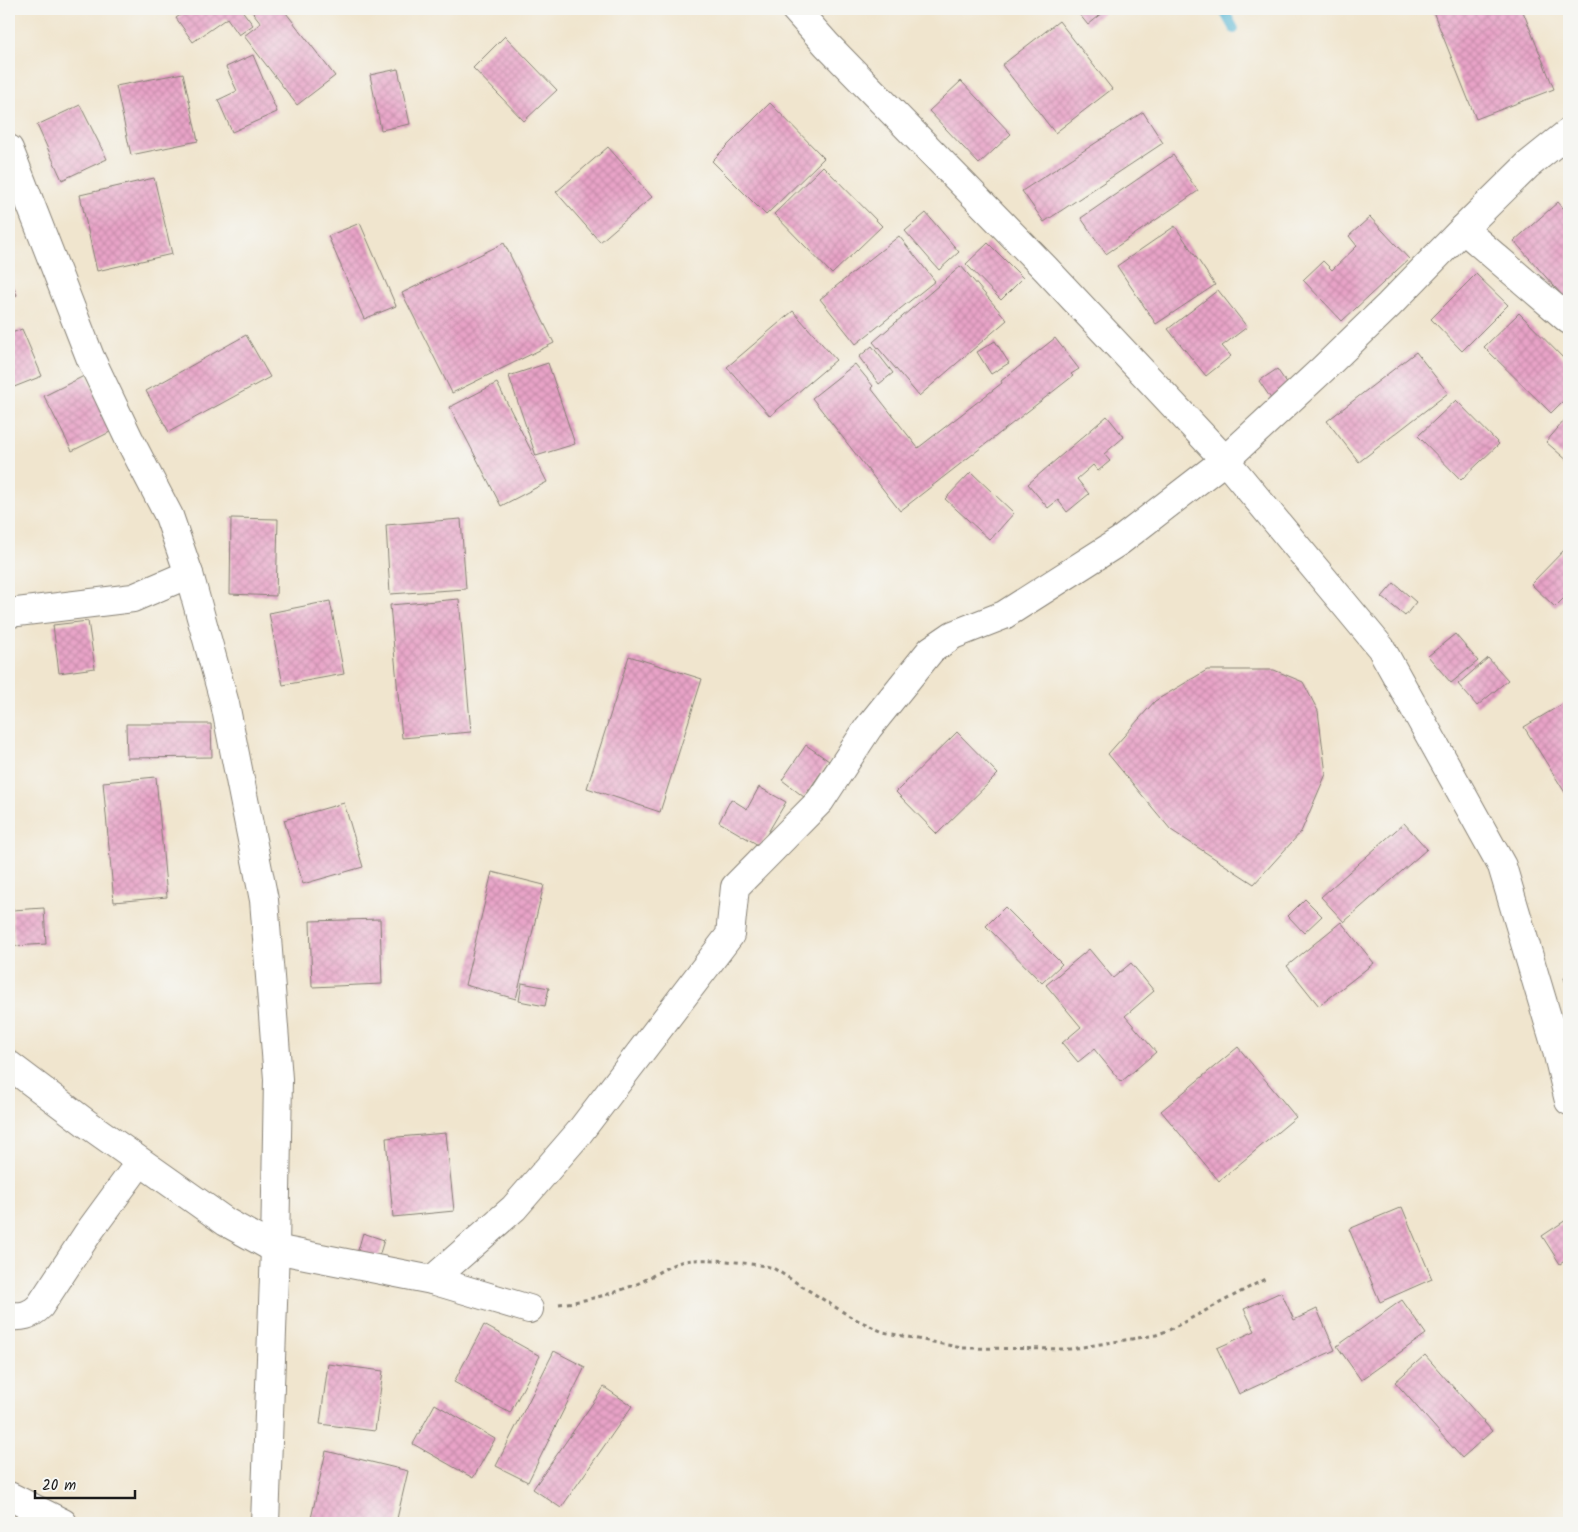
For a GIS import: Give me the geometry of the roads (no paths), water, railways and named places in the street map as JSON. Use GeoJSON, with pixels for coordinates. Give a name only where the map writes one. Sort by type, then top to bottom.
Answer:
{"type":"FeatureCollection","features":[{"type":"Feature","properties":{"kind":"street"},"geometry":{"type":"LineString","coordinates":[[796,9],[827,46],[1052,275],[1225,460],[1381,648],[1502,866],[1556,1047],[1569,1101]]}},
{"type":"Feature","properties":{"kind":"street"},"geometry":{"type":"LineString","coordinates":[[432,1280],[514,1208],[578,1134],[730,935],[735,887],[820,801],[868,728],[931,650],[954,635],[1004,615],[1120,541],[1225,460],[1383,311],[1528,165],[1569,132]]}},
{"type":"Feature","properties":{"kind":"street"},"geometry":{"type":"LineString","coordinates":[[9,149],[90,356],[130,441],[169,516],[189,574],[225,704],[264,900],[278,1079],[275,1250],[265,1523]]}},
{"type":"Feature","properties":{"kind":"street"},"geometry":{"type":"LineString","coordinates":[[1463,229],[1569,320]]}},
{"type":"Feature","properties":{"kind":"street"},"geometry":{"type":"LineString","coordinates":[[9,613],[133,598],[189,574]]}},
{"type":"Feature","properties":{"kind":"street"},"geometry":{"type":"LineString","coordinates":[[9,1065],[140,1162],[226,1222],[275,1250],[432,1280],[529,1309]]}},
{"type":"Feature","properties":{"kind":"street"},"geometry":{"type":"LineString","coordinates":[[9,1316],[26,1316],[32,1314],[40,1306],[88,1233],[140,1162]]}},
{"type":"Feature","properties":{"kind":"street"},"geometry":{"type":"LineString","coordinates":[[9,1496],[63,1523]]}},
{"type":"Feature","properties":{"kind":"waterway"},"geometry":{"type":"LineString","coordinates":[[1223,9],[1234,29]]}}]}
